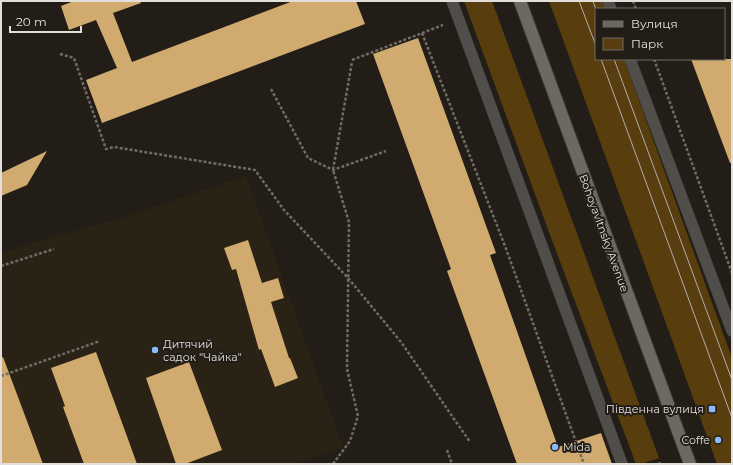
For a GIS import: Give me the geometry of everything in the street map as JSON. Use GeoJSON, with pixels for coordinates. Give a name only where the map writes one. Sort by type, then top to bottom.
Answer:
{"type":"FeatureCollection","features":[{"type":"Feature","properties":{"kind":"main road","name":"Bohoyavltnsky Avenue"},"geometry":{"type":"LineString","coordinates":[[520,1],[690,464]]}},
{"type":"Feature","properties":{"kind":"lane"},"geometry":{"type":"LineString","coordinates":[[452,1],[622,464]]}},
{"type":"Feature","properties":{"kind":"lane"},"geometry":{"type":"LineString","coordinates":[[630,60],[732,332]]}},
{"type":"Feature","properties":{"kind":"path"},"geometry":{"type":"LineString","coordinates":[[333,464],[350,441],[358,416],[347,369],[349,222],[333,170],[352,61],[458,19]]}},
{"type":"Feature","properties":{"kind":"path"},"geometry":{"type":"LineString","coordinates":[[422,33],[505,246],[584,464]]}},
{"type":"Feature","properties":{"kind":"path"},"geometry":{"type":"LineString","coordinates":[[60,54],[74,58],[106,149],[114,146],[255,170],[284,210],[348,278],[401,342],[470,442]]}},
{"type":"Feature","properties":{"kind":"path"},"geometry":{"type":"LineString","coordinates":[[654,60],[732,273]]}},
{"type":"Feature","properties":{"kind":"path"},"geometry":{"type":"LineString","coordinates":[[271,89],[308,158],[333,170],[386,151]]}},
{"type":"Feature","properties":{"kind":"path"},"geometry":{"type":"LineString","coordinates":[[1,266],[54,249]]}},
{"type":"Feature","properties":{"kind":"path"},"geometry":{"type":"LineString","coordinates":[[1,376],[100,341]]}},
{"type":"Feature","properties":{"kind":"path"},"geometry":{"type":"LineString","coordinates":[[447,450],[452,464]]}},
{"type":"Feature","properties":{"kind":"shaded area","name":"Дитячий садок \"Чайка\""},"geometry":{"type":"Polygon","coordinates":[[[246,176],[343,447],[295,464],[1,464],[1,253],[41,240],[112,221],[246,176]]]}},
{"type":"Feature","properties":{"kind":"green space"},"geometry":{"type":"Polygon","coordinates":[[[464,1],[492,1],[659,458],[641,464],[636,464],[464,1]]]}},
{"type":"Feature","properties":{"kind":"green space"},"geometry":{"type":"Polygon","coordinates":[[[549,1],[603,1],[606,8],[595,8],[595,60],[624,60],[732,358],[732,464],[717,464],[549,1]]]}},
{"type":"Feature","properties":{"kind":"building"},"geometry":{"type":"Polygon","coordinates":[[[74,1],[140,1],[141,3],[113,13],[132,62],[293,1],[356,1],[365,24],[102,123],[86,80],[117,68],[96,20],[69,30],[61,6],[74,1]]]}},
{"type":"Feature","properties":{"kind":"building"},"geometry":{"type":"Polygon","coordinates":[[[418,38],[496,253],[490,255],[558,447],[601,433],[612,464],[517,464],[447,271],[451,269],[373,54],[418,38]]]}},
{"type":"Feature","properties":{"kind":"building"},"geometry":{"type":"Polygon","coordinates":[[[732,59],[732,163],[730,163],[691,60],[732,59]]]}},
{"type":"Feature","properties":{"kind":"building"},"geometry":{"type":"Polygon","coordinates":[[[47,151],[27,185],[1,196],[1,173],[47,151]]]}},
{"type":"Feature","properties":{"kind":"building"},"geometry":{"type":"Polygon","coordinates":[[[248,240],[262,283],[278,278],[284,298],[271,302],[289,358],[298,378],[275,387],[261,349],[259,350],[236,269],[232,270],[224,248],[248,240]]]}},
{"type":"Feature","properties":{"kind":"building"},"geometry":{"type":"Polygon","coordinates":[[[96,352],[137,464],[84,464],[63,407],[65,406],[51,368],[96,352]]]}},
{"type":"Feature","properties":{"kind":"building"},"geometry":{"type":"Polygon","coordinates":[[[3,357],[43,464],[1,464],[1,358],[3,357]]]}},
{"type":"Feature","properties":{"kind":"building"},"geometry":{"type":"Polygon","coordinates":[[[189,362],[222,450],[185,464],[176,464],[146,378],[189,362]]]}},
{"type":"Feature","properties":{"kind":"tram line"},"geometry":{"type":"LineString","coordinates":[[579,1],[595,43]]}},
{"type":"Feature","properties":{"kind":"tram line"},"geometry":{"type":"LineString","coordinates":[[593,1],[595,8]]}},
{"type":"Feature","properties":{"kind":"tram line"},"geometry":{"type":"LineString","coordinates":[[601,60],[732,418]]}},
{"type":"Feature","properties":{"kind":"tram line"},"geometry":{"type":"LineString","coordinates":[[614,60],[732,380]]}},
{"type":"Feature","properties":{"kind":"place","name":"Дитячий садок \"Чайка\""},"geometry":{"type":"Point","coordinates":[155,350]}},
{"type":"Feature","properties":{"kind":"place","name":"Південна вулиця"},"geometry":{"type":"Point","coordinates":[712,409]}},
{"type":"Feature","properties":{"kind":"place","name":"Coffe"},"geometry":{"type":"Point","coordinates":[718,440]}},
{"type":"Feature","properties":{"kind":"place","name":"Mida"},"geometry":{"type":"Point","coordinates":[555,447]}}]}
